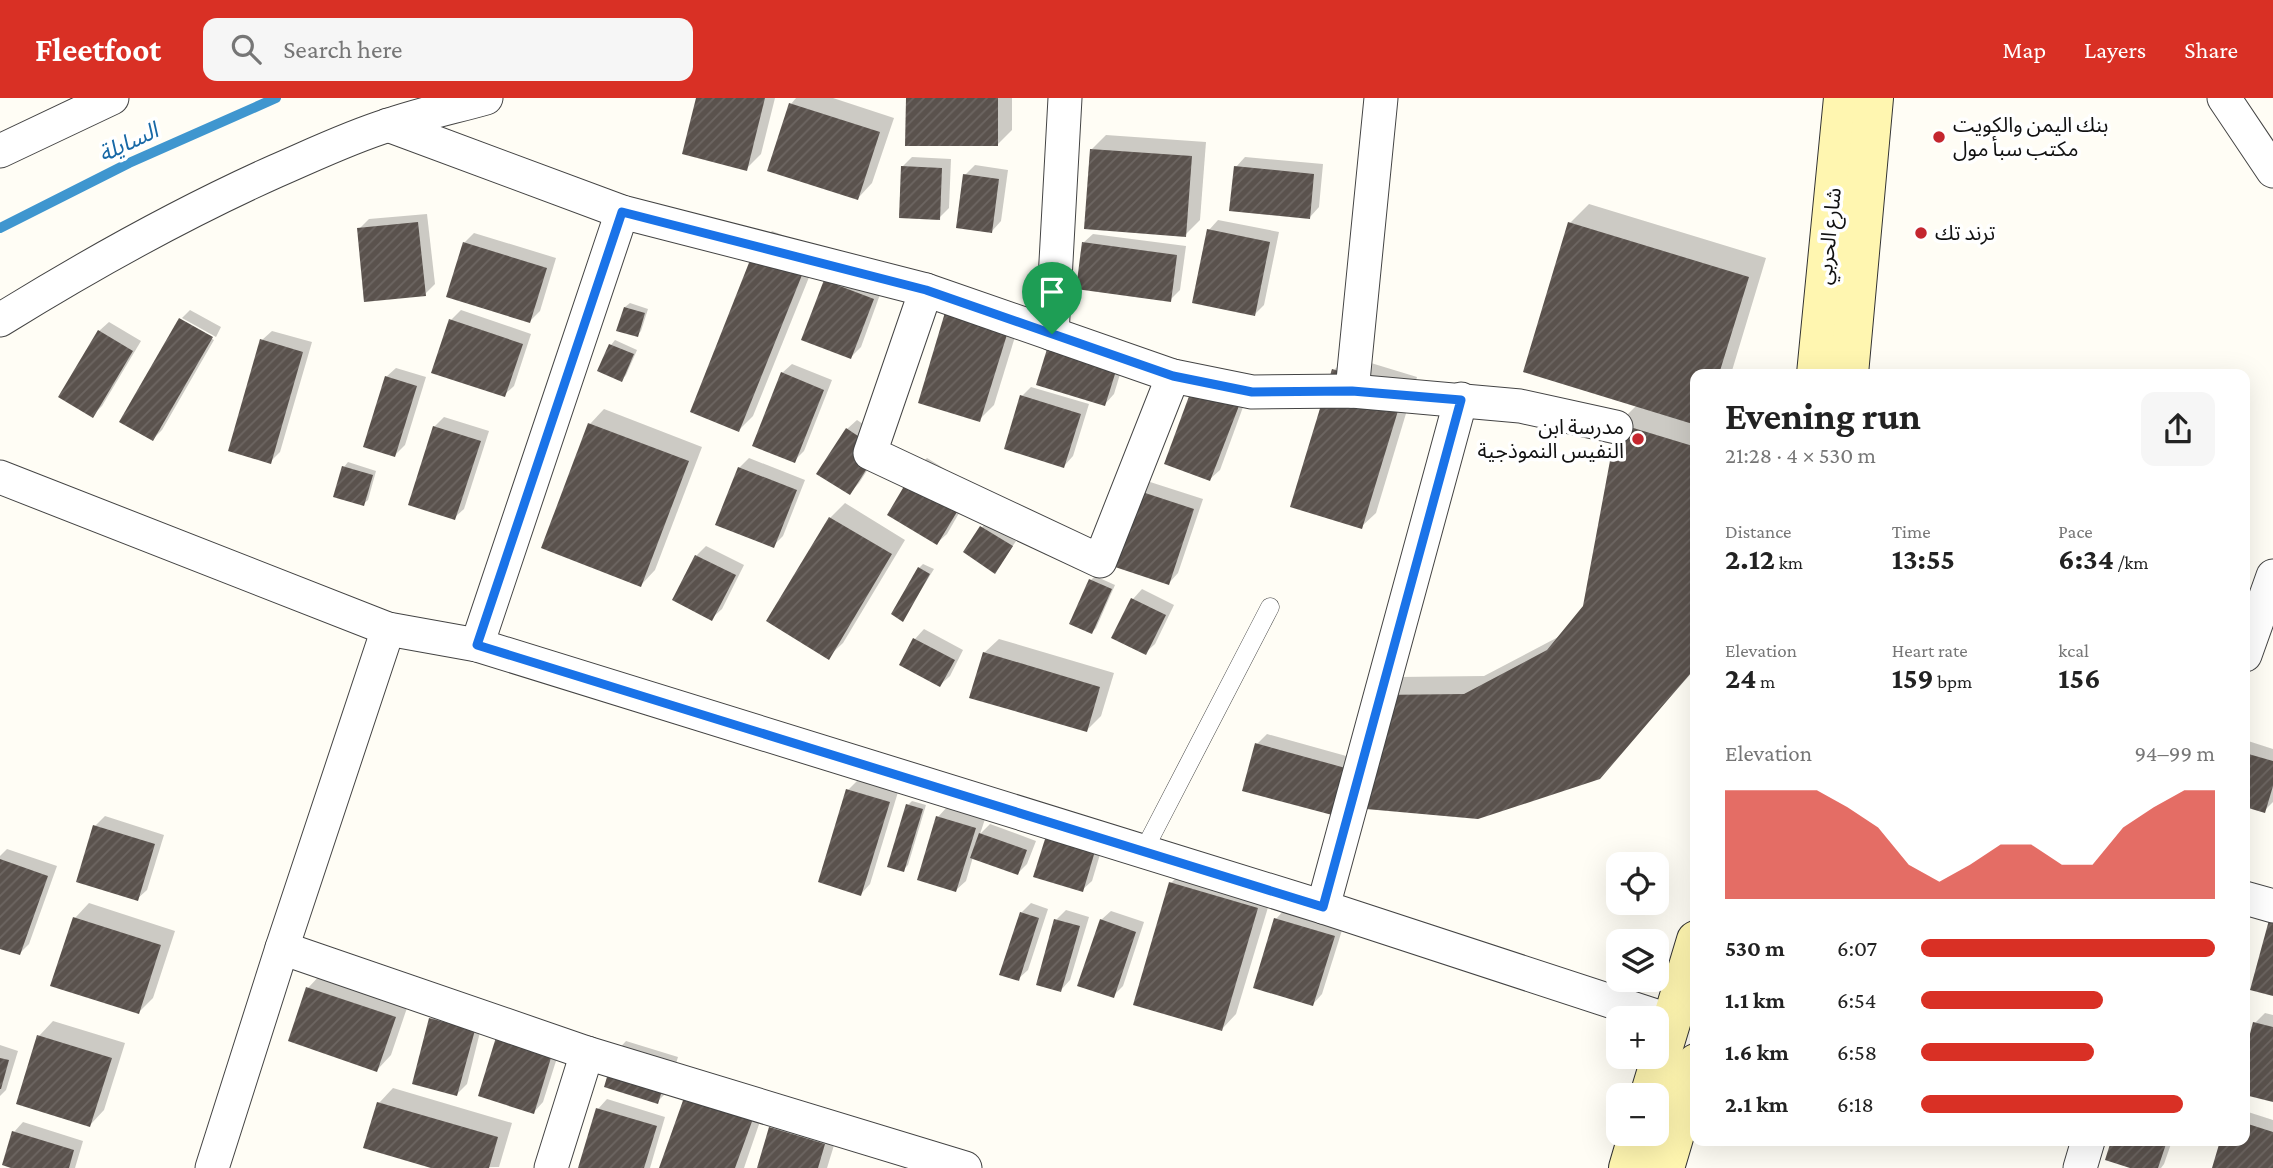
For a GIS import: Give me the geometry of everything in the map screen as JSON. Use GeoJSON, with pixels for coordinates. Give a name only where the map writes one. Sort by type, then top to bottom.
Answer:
{"type":"FeatureCollection","features":[{"type":"Feature","properties":{"kind":"street"},"geometry":{"type":"LineString","coordinates":[[0,151],[112,98]]}},
{"type":"Feature","properties":{"kind":"street"},"geometry":{"type":"LineString","coordinates":[[0,320],[74,274],[150,232],[285,167],[388,125],[486,98]]}},
{"type":"Feature","properties":{"kind":"street"},"geometry":{"type":"LineString","coordinates":[[1052,334],[1065,98]]}},
{"type":"Feature","properties":{"kind":"street"},"geometry":{"type":"LineString","coordinates":[[1352,391],[1381,98]]}},
{"type":"Feature","properties":{"kind":"street","name":"شارع الحربي"},"geometry":{"type":"LineString","coordinates":[[1816,369],[1843,98]]}},
{"type":"Feature","properties":{"kind":"street","name":"شارع الحربي"},"geometry":{"type":"LineString","coordinates":[[1849,369],[1874,98]]}},
{"type":"Feature","properties":{"kind":"street"},"geometry":{"type":"LineString","coordinates":[[2224,98],[2273,171]]}},
{"type":"Feature","properties":{"kind":"street"},"geometry":{"type":"LineString","coordinates":[[388,125],[622,212],[926,290],[1173,376],[1252,392],[1352,391],[1520,406],[1616,427]]}},
{"type":"Feature","properties":{"kind":"street"},"geometry":{"type":"LineString","coordinates":[[477,645],[622,212]]}},
{"type":"Feature","properties":{"kind":"street"},"geometry":{"type":"LineString","coordinates":[[926,290],[870,453],[1100,561],[1173,376]]}},
{"type":"Feature","properties":{"kind":"street"},"geometry":{"type":"LineString","coordinates":[[1323,907],[1461,400]]}},
{"type":"Feature","properties":{"kind":"street"},"geometry":{"type":"LineString","coordinates":[[0,477],[387,629],[477,645],[1323,907],[1671,1021]]}},
{"type":"Feature","properties":{"kind":"street"},"geometry":{"type":"LineString","coordinates":[[2250,641],[2273,576]]}},
{"type":"Feature","properties":{"kind":"street"},"geometry":{"type":"LineString","coordinates":[[212,1168],[387,629]]}},
{"type":"Feature","properties":{"kind":"street"},"geometry":{"type":"LineString","coordinates":[[2250,899],[2273,906]]}},
{"type":"Feature","properties":{"kind":"street"},"geometry":{"type":"LineString","coordinates":[[282,948],[587,1053],[965,1168]]}},
{"type":"Feature","properties":{"kind":"street"},"geometry":{"type":"LineString","coordinates":[[1653,1083],[1690,959]]}},
{"type":"Feature","properties":{"kind":"street"},"geometry":{"type":"LineString","coordinates":[[551,1168],[587,1053]]}},
{"type":"Feature","properties":{"kind":"street"},"geometry":{"type":"LineString","coordinates":[[1665,1168],[1690,1083]]}},
{"type":"Feature","properties":{"kind":"street"},"geometry":{"type":"LineString","coordinates":[[1628,1168],[1634,1146]]}},
{"type":"Feature","properties":{"kind":"street"},"geometry":{"type":"LineString","coordinates":[[2080,1168],[2087,1146]]}},
{"type":"Feature","properties":{"kind":"lane"},"geometry":{"type":"LineString","coordinates":[[1143,852],[1270,607]]}},
{"type":"Feature","properties":{"kind":"building"},"geometry":{"type":"Polygon","coordinates":[[[696,98],[765,98],[747,171],[682,154],[696,98]]]}},
{"type":"Feature","properties":{"kind":"building"},"geometry":{"type":"Polygon","coordinates":[[[906,98],[998,98],[998,146],[905,146],[906,98]]]}},
{"type":"Feature","properties":{"kind":"building"},"geometry":{"type":"Polygon","coordinates":[[[789,103],[880,132],[858,200],[767,171],[789,103]]]}},
{"type":"Feature","properties":{"kind":"building"},"geometry":{"type":"Polygon","coordinates":[[[1090,149],[1192,156],[1186,237],[1084,229],[1090,149]]]}},
{"type":"Feature","properties":{"kind":"building"},"geometry":{"type":"Polygon","coordinates":[[[901,166],[942,168],[940,220],[899,218],[901,166]]]}},
{"type":"Feature","properties":{"kind":"building"},"geometry":{"type":"Polygon","coordinates":[[[1234,166],[1314,174],[1310,219],[1229,211],[1234,166]]]}},
{"type":"Feature","properties":{"kind":"building"},"geometry":{"type":"Polygon","coordinates":[[[963,174],[999,179],[992,233],[956,228],[963,174]]]}},
{"type":"Feature","properties":{"kind":"building"},"geometry":{"type":"Polygon","coordinates":[[[418,222],[426,296],[364,302],[357,228],[418,222]]]}},
{"type":"Feature","properties":{"kind":"building"},"geometry":{"type":"Polygon","coordinates":[[[1568,222],[1749,277],[1721,369],[1690,369],[1690,423],[1523,372],[1568,222]]]}},
{"type":"Feature","properties":{"kind":"building"},"geometry":{"type":"Polygon","coordinates":[[[1207,229],[1270,242],[1255,316],[1192,303],[1207,229]]]}},
{"type":"Feature","properties":{"kind":"building"},"geometry":{"type":"Polygon","coordinates":[[[463,242],[547,268],[530,323],[446,297],[463,242]]]}},
{"type":"Feature","properties":{"kind":"building"},"geometry":{"type":"Polygon","coordinates":[[[1082,242],[1177,255],[1171,302],[1076,289],[1082,242]]]}},
{"type":"Feature","properties":{"kind":"building"},"geometry":{"type":"Polygon","coordinates":[[[756,245],[806,265],[739,432],[690,412],[756,245]]]}},
{"type":"Feature","properties":{"kind":"building"},"geometry":{"type":"Polygon","coordinates":[[[824,280],[874,299],[851,359],[801,340],[824,280]]]}},
{"type":"Feature","properties":{"kind":"building"},"geometry":{"type":"Polygon","coordinates":[[[624,307],[645,313],[638,337],[616,331],[624,307]]]}},
{"type":"Feature","properties":{"kind":"building"},"geometry":{"type":"Polygon","coordinates":[[[946,309],[1009,328],[980,422],[918,403],[946,309]]]}},
{"type":"Feature","properties":{"kind":"building"},"geometry":{"type":"Polygon","coordinates":[[[179,318],[213,337],[153,441],[119,422],[179,318]]]}},
{"type":"Feature","properties":{"kind":"building"},"geometry":{"type":"Polygon","coordinates":[[[449,319],[523,344],[505,397],[431,373],[449,319]]]}},
{"type":"Feature","properties":{"kind":"building"},"geometry":{"type":"Polygon","coordinates":[[[98,330],[133,351],[93,418],[58,397],[98,330]]]}},
{"type":"Feature","properties":{"kind":"building"},"geometry":{"type":"Polygon","coordinates":[[[1051,336],[1120,358],[1105,406],[1036,385],[1051,336]]]}},
{"type":"Feature","properties":{"kind":"building"},"geometry":{"type":"Polygon","coordinates":[[[260,339],[303,352],[271,464],[228,451],[260,339]]]}},
{"type":"Feature","properties":{"kind":"building"},"geometry":{"type":"Polygon","coordinates":[[[609,344],[634,354],[622,382],[597,371],[609,344]]]}},
{"type":"Feature","properties":{"kind":"building"},"geometry":{"type":"Polygon","coordinates":[[[1332,369],[1404,391],[1362,529],[1290,507],[1332,369]]]}},
{"type":"Feature","properties":{"kind":"building"},"geometry":{"type":"Polygon","coordinates":[[[781,372],[824,390],[795,463],[752,446],[781,372]]]}},
{"type":"Feature","properties":{"kind":"building"},"geometry":{"type":"Polygon","coordinates":[[[385,376],[417,386],[395,457],[363,447],[385,376]]]}},
{"type":"Feature","properties":{"kind":"building"},"geometry":{"type":"Polygon","coordinates":[[[1195,380],[1242,398],[1210,481],[1164,464],[1195,380]]]}},
{"type":"Feature","properties":{"kind":"building"},"geometry":{"type":"Polygon","coordinates":[[[1020,395],[1081,414],[1064,468],[1004,449],[1020,395]]]}},
{"type":"Feature","properties":{"kind":"building"},"geometry":{"type":"Polygon","coordinates":[[[588,423],[689,461],[641,587],[541,548],[588,423]]]}},
{"type":"Feature","properties":{"kind":"building"},"geometry":{"type":"Polygon","coordinates":[[[1617,423],[1690,445],[1690,674],[1600,779],[1478,819],[1355,808],[1376,695],[1464,694],[1547,650],[1583,606],[1617,423]]]}},
{"type":"Feature","properties":{"kind":"building"},"geometry":{"type":"Polygon","coordinates":[[[433,426],[481,441],[455,520],[408,505],[433,426]]]}},
{"type":"Feature","properties":{"kind":"building"},"geometry":{"type":"Polygon","coordinates":[[[846,428],[879,450],[850,495],[816,474],[846,428]]]}},
{"type":"Feature","properties":{"kind":"building"},"geometry":{"type":"Polygon","coordinates":[[[342,466],[373,475],[364,506],[333,497],[342,466]]]}},
{"type":"Feature","properties":{"kind":"building"},"geometry":{"type":"Polygon","coordinates":[[[916,466],[966,497],[937,545],[887,515],[916,466]]]}},
{"type":"Feature","properties":{"kind":"building"},"geometry":{"type":"Polygon","coordinates":[[[738,467],[797,490],[774,548],[715,525],[738,467]]]}},
{"type":"Feature","properties":{"kind":"building"},"geometry":{"type":"Polygon","coordinates":[[[1136,490],[1194,509],[1169,585],[1112,566],[1136,490]]]}},
{"type":"Feature","properties":{"kind":"building"},"geometry":{"type":"Polygon","coordinates":[[[829,517],[892,554],[829,660],[766,621],[829,517]]]}},
{"type":"Feature","properties":{"kind":"building"},"geometry":{"type":"Polygon","coordinates":[[[980,526],[1013,546],[995,574],[963,552],[980,526]]]}},
{"type":"Feature","properties":{"kind":"building"},"geometry":{"type":"Polygon","coordinates":[[[695,555],[736,575],[712,621],[672,600],[695,555]]]}},
{"type":"Feature","properties":{"kind":"building"},"geometry":{"type":"Polygon","coordinates":[[[918,567],[930,574],[903,622],[891,614],[918,567]]]}},
{"type":"Feature","properties":{"kind":"building"},"geometry":{"type":"Polygon","coordinates":[[[1089,579],[1112,589],[1092,634],[1069,624],[1089,579]]]}},
{"type":"Feature","properties":{"kind":"building"},"geometry":{"type":"Polygon","coordinates":[[[1131,598],[1166,615],[1146,655],[1111,638],[1131,598]]]}},
{"type":"Feature","properties":{"kind":"building"},"geometry":{"type":"Polygon","coordinates":[[[913,638],[955,660],[940,687],[899,665],[913,638]]]}},
{"type":"Feature","properties":{"kind":"building"},"geometry":{"type":"Polygon","coordinates":[[[983,652],[1100,687],[1087,732],[969,698],[983,652]]]}},
{"type":"Feature","properties":{"kind":"building"},"geometry":{"type":"Polygon","coordinates":[[[1255,743],[1349,769],[1336,816],[1242,791],[1255,743]]]}},
{"type":"Feature","properties":{"kind":"building"},"geometry":{"type":"Polygon","coordinates":[[[2250,754],[2273,761],[2273,786],[2265,813],[2250,808],[2250,754]]]}},
{"type":"Feature","properties":{"kind":"building"},"geometry":{"type":"Polygon","coordinates":[[[846,789],[890,802],[861,896],[818,882],[846,789]]]}},
{"type":"Feature","properties":{"kind":"building"},"geometry":{"type":"Polygon","coordinates":[[[906,804],[923,809],[904,872],[887,867],[906,804]]]}},
{"type":"Feature","properties":{"kind":"building"},"geometry":{"type":"Polygon","coordinates":[[[936,816],[976,828],[956,892],[917,880],[936,816]]]}},
{"type":"Feature","properties":{"kind":"building"},"geometry":{"type":"Polygon","coordinates":[[[93,825],[155,844],[138,901],[76,882],[93,825]]]}},
{"type":"Feature","properties":{"kind":"building"},"geometry":{"type":"Polygon","coordinates":[[[979,833],[1027,850],[1018,875],[970,858],[979,833]]]}},
{"type":"Feature","properties":{"kind":"building"},"geometry":{"type":"Polygon","coordinates":[[[1046,836],[1095,851],[1083,892],[1033,877],[1046,836]]]}},
{"type":"Feature","properties":{"kind":"building"},"geometry":{"type":"Polygon","coordinates":[[[0,859],[48,876],[20,955],[0,949],[0,859]]]}},
{"type":"Feature","properties":{"kind":"building"},"geometry":{"type":"Polygon","coordinates":[[[1169,882],[1258,908],[1222,1031],[1133,1005],[1169,882]]]}},
{"type":"Feature","properties":{"kind":"building"},"geometry":{"type":"Polygon","coordinates":[[[1020,912],[1039,918],[1019,981],[999,975],[1020,912]]]}},
{"type":"Feature","properties":{"kind":"building"},"geometry":{"type":"Polygon","coordinates":[[[73,917],[161,945],[139,1014],[50,986],[73,917]]]}},
{"type":"Feature","properties":{"kind":"building"},"geometry":{"type":"Polygon","coordinates":[[[1274,918],[1335,936],[1313,1006],[1253,988],[1274,918]]]}},
{"type":"Feature","properties":{"kind":"building"},"geometry":{"type":"Polygon","coordinates":[[[1054,919],[1080,926],[1061,992],[1036,985],[1054,919]]]}},
{"type":"Feature","properties":{"kind":"building"},"geometry":{"type":"Polygon","coordinates":[[[1100,919],[1136,932],[1114,998],[1077,986],[1100,919]]]}},
{"type":"Feature","properties":{"kind":"building"},"geometry":{"type":"Polygon","coordinates":[[[2269,920],[2273,921],[2273,996],[2250,990],[2269,920]]]}},
{"type":"Feature","properties":{"kind":"building"},"geometry":{"type":"Polygon","coordinates":[[[306,987],[396,1017],[377,1072],[288,1041],[306,987]]]}},
{"type":"Feature","properties":{"kind":"building"},"geometry":{"type":"Polygon","coordinates":[[[429,1018],[475,1030],[457,1096],[412,1084],[429,1018]]]}},
{"type":"Feature","properties":{"kind":"building"},"geometry":{"type":"Polygon","coordinates":[[[2253,1022],[2273,1027],[2273,1102],[2250,1096],[2250,1034],[2253,1022]]]}},
{"type":"Feature","properties":{"kind":"building"},"geometry":{"type":"Polygon","coordinates":[[[497,1034],[553,1051],[534,1114],[478,1096],[497,1034]]]}},
{"type":"Feature","properties":{"kind":"building"},"geometry":{"type":"Polygon","coordinates":[[[37,1035],[112,1058],[90,1127],[16,1104],[37,1035]]]}},
{"type":"Feature","properties":{"kind":"building"},"geometry":{"type":"Polygon","coordinates":[[[615,1050],[669,1067],[658,1104],[604,1087],[615,1050]]]}},
{"type":"Feature","properties":{"kind":"building"},"geometry":{"type":"Polygon","coordinates":[[[0,1058],[9,1060],[1,1089],[0,1089],[0,1058]]]}},
{"type":"Feature","properties":{"kind":"building"},"geometry":{"type":"Polygon","coordinates":[[[686,1092],[754,1116],[735,1168],[659,1168],[686,1092]]]}},
{"type":"Feature","properties":{"kind":"building"},"geometry":{"type":"Polygon","coordinates":[[[377,1102],[498,1137],[489,1168],[431,1168],[363,1148],[377,1102]]]}},
{"type":"Feature","properties":{"kind":"building"},"geometry":{"type":"Polygon","coordinates":[[[596,1108],[657,1126],[644,1168],[578,1168],[596,1108]]]}},
{"type":"Feature","properties":{"kind":"building"},"geometry":{"type":"Polygon","coordinates":[[[2250,1125],[2273,1132],[2273,1168],[2212,1168],[2219,1146],[2250,1146],[2250,1125]]]}},
{"type":"Feature","properties":{"kind":"building"},"geometry":{"type":"Polygon","coordinates":[[[769,1127],[825,1144],[818,1168],[757,1168],[769,1127]]]}},
{"type":"Feature","properties":{"kind":"building"},"geometry":{"type":"Polygon","coordinates":[[[12,1131],[74,1150],[69,1168],[11,1168],[2,1165],[12,1131]]]}},
{"type":"Feature","properties":{"kind":"building"},"geometry":{"type":"Polygon","coordinates":[[[2109,1146],[2165,1146],[2158,1168],[2130,1168],[2105,1160],[2109,1146]]]}},
{"type":"Feature","properties":{"kind":"waterway","name":"السايلة"},"geometry":{"type":"LineString","coordinates":[[0,228],[129,163],[276,98]]}},
{"type":"Feature","properties":{"kind":"place","name":"بنك اليمن والكويت مكتب سبأ مول"},"geometry":{"type":"Point","coordinates":[1939,137]}},
{"type":"Feature","properties":{"kind":"place","name":"ترند تك"},"geometry":{"type":"Point","coordinates":[1921,233]}},
{"type":"Feature","properties":{"kind":"place","name":"مدرسة ابن النفيس النموذجية"},"geometry":{"type":"Point","coordinates":[1638,439]}},
{"type":"Feature","properties":{"kind":"route"},"geometry":{"type":"LineString","coordinates":[[622,212],[926,290],[1052,334],[1173,376],[1252,392],[1352,391],[1461,400],[1323,907],[477,645],[622,212]]}}]}
